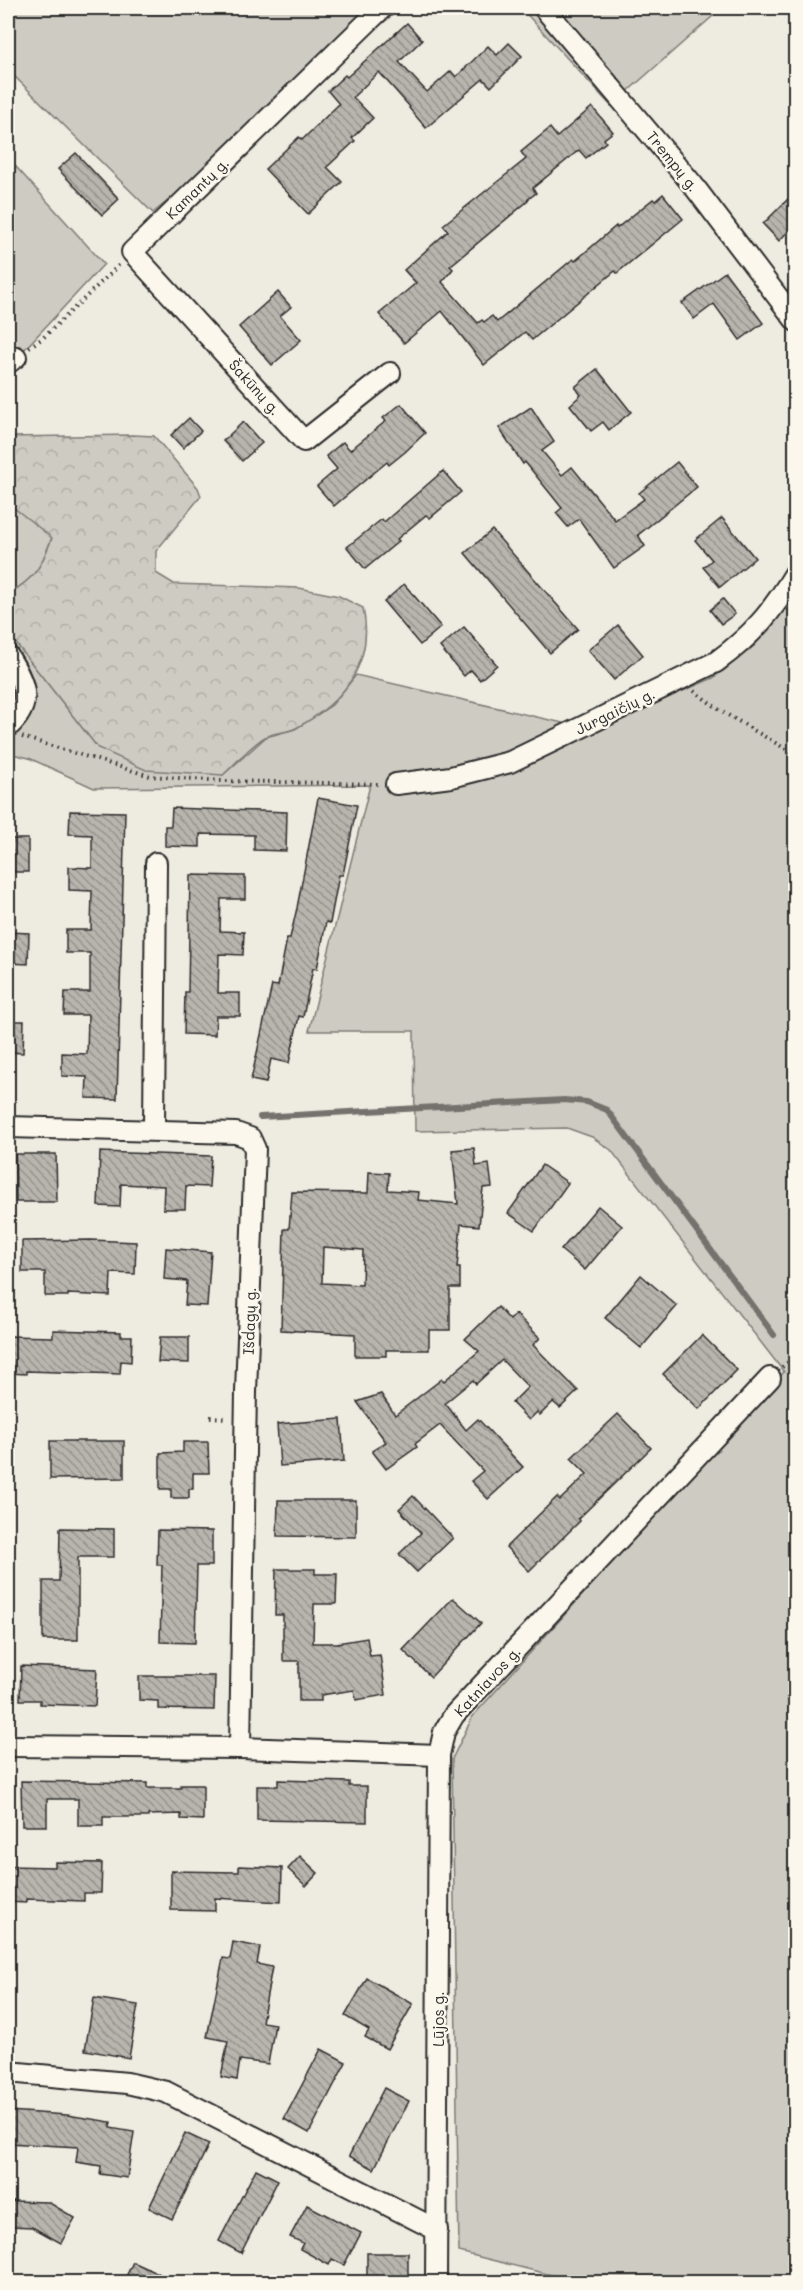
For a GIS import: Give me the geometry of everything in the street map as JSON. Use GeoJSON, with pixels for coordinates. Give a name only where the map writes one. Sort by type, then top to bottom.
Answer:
{"type":"FeatureCollection","features":[{"type":"Feature","properties":{"kind":"street","name":"Kamantų g."},"geometry":{"type":"LineString","coordinates":[[132,252],[382,8]]}},
{"type":"Feature","properties":{"kind":"street","name":"Trempų g."},"geometry":{"type":"LineString","coordinates":[[546,8],[693,185],[795,321]]}},
{"type":"Feature","properties":{"kind":"street","name":"Šakūnų g."},"geometry":{"type":"LineString","coordinates":[[132,252],[304,441],[390,373]]}},
{"type":"Feature","properties":{"kind":"street","name":"Jurgaičių g."},"geometry":{"type":"LineString","coordinates":[[396,784],[451,777],[510,762],[716,662],[745,641],[777,603],[795,572]]}},
{"type":"Feature","properties":{"kind":"street"},"geometry":{"type":"LineString","coordinates":[[8,656],[22,682],[25,701],[12,731]]}},
{"type":"Feature","properties":{"kind":"street"},"geometry":{"type":"LineString","coordinates":[[154,1130],[156,863]]}},
{"type":"Feature","properties":{"kind":"street","name":"Išdagų g."},"geometry":{"type":"LineString","coordinates":[[8,1127],[236,1133],[250,1138],[255,1149],[246,1392],[240,1748]]}},
{"type":"Feature","properties":{"kind":"street","name":"Katniavos g."},"geometry":{"type":"LineString","coordinates":[[439,1755],[444,1732],[454,1715],[770,1378]]}},
{"type":"Feature","properties":{"kind":"street"},"geometry":{"type":"LineString","coordinates":[[8,1746],[240,1748],[439,1755]]}},
{"type":"Feature","properties":{"kind":"street","name":"Lūjos g."},"geometry":{"type":"LineString","coordinates":[[436,2283],[439,1755]]}},
{"type":"Feature","properties":{"kind":"street"},"geometry":{"type":"LineString","coordinates":[[8,2072],[127,2083],[166,2092],[437,2230]]}},
{"type":"Feature","properties":{"kind":"path"},"geometry":{"type":"LineString","coordinates":[[12,360],[43,338],[132,252]]}},
{"type":"Feature","properties":{"kind":"path"},"geometry":{"type":"LineString","coordinates":[[679,681],[721,711],[795,755]]}},
{"type":"Feature","properties":{"kind":"path"},"geometry":{"type":"LineString","coordinates":[[12,731],[150,776],[223,781],[396,784]]}},
{"type":"Feature","properties":{"kind":"green space"},"geometry":{"type":"Polygon","coordinates":[[[8,8],[401,8],[153,213],[11,73],[8,75],[8,8]]]}},
{"type":"Feature","properties":{"kind":"green space"},"geometry":{"type":"Polygon","coordinates":[[[521,8],[722,8],[611,106],[521,8]]]}},
{"type":"Feature","properties":{"kind":"green space"},"geometry":{"type":"Polygon","coordinates":[[[8,158],[104,264],[8,367],[8,158]]]}},
{"type":"Feature","properties":{"kind":"green space"},"geometry":{"type":"Polygon","coordinates":[[[154,436],[198,488],[201,496],[156,551],[156,573],[174,584],[299,588],[339,596],[363,608],[364,646],[352,679],[341,694],[313,718],[296,728],[269,735],[259,741],[223,775],[146,770],[98,748],[8,633],[8,594],[25,583],[36,571],[52,538],[8,503],[8,437],[154,436]]]}},
{"type":"Feature","properties":{"kind":"green space"},"geometry":{"type":"Polygon","coordinates":[[[8,503],[52,537],[36,571],[25,583],[8,594],[8,503]]]}},
{"type":"Feature","properties":{"kind":"green space"},"geometry":{"type":"Polygon","coordinates":[[[795,597],[795,2282],[580,2282],[459,2252],[452,1759],[473,1716],[784,1372],[611,1150],[592,1137],[567,1128],[415,1131],[414,1031],[309,1031],[370,785],[94,788],[29,758],[8,753],[8,633],[98,748],[223,775],[266,737],[295,729],[332,705],[356,675],[593,730],[713,678],[754,646],[795,597]]]}},
{"type":"Feature","properties":{"kind":"building"},"geometry":{"type":"Polygon","coordinates":[[[407,23],[422,40],[399,62],[427,92],[451,71],[456,77],[488,46],[497,55],[509,43],[522,56],[491,87],[483,79],[426,128],[379,72],[353,97],[373,118],[352,138],[355,141],[327,167],[342,182],[308,214],[265,169],[299,137],[302,140],[339,104],[328,91],[407,23]]]}},
{"type":"Feature","properties":{"kind":"building"},"geometry":{"type":"Polygon","coordinates":[[[592,107],[613,132],[604,139],[606,142],[586,158],[579,150],[533,188],[536,193],[450,266],[453,269],[442,282],[478,323],[492,316],[497,322],[573,259],[575,261],[616,226],[617,228],[653,199],[655,201],[663,194],[683,219],[617,273],[615,271],[532,340],[525,332],[484,365],[442,311],[404,343],[379,314],[416,283],[404,270],[448,231],[443,225],[526,159],[521,152],[550,128],[557,137],[592,107]]]}},
{"type":"Feature","properties":{"kind":"building"},"geometry":{"type":"Polygon","coordinates":[[[76,153],[119,199],[102,215],[58,169],[76,153]]]}},
{"type":"Feature","properties":{"kind":"building"},"geometry":{"type":"Polygon","coordinates":[[[795,192],[795,224],[779,241],[763,224],[795,192]]]}},
{"type":"Feature","properties":{"kind":"building"},"geometry":{"type":"Polygon","coordinates":[[[725,272],[763,323],[740,340],[714,304],[694,319],[682,303],[725,272]]]}},
{"type":"Feature","properties":{"kind":"building"},"geometry":{"type":"Polygon","coordinates":[[[278,292],[291,307],[280,316],[301,340],[272,365],[239,327],[278,292]]]}},
{"type":"Feature","properties":{"kind":"building"},"geometry":{"type":"Polygon","coordinates":[[[597,369],[631,412],[609,430],[603,422],[591,431],[570,405],[581,395],[575,387],[597,369]]]}},
{"type":"Feature","properties":{"kind":"building"},"geometry":{"type":"Polygon","coordinates":[[[401,404],[425,433],[389,465],[387,462],[334,506],[317,486],[337,469],[326,456],[343,442],[350,450],[386,421],[383,418],[401,404]]]}},
{"type":"Feature","properties":{"kind":"building"},"geometry":{"type":"Polygon","coordinates":[[[531,407],[554,442],[542,451],[562,475],[572,467],[615,520],[644,499],[639,493],[677,462],[697,487],[638,535],[645,546],[614,568],[579,519],[568,527],[556,513],[562,508],[525,462],[523,464],[499,428],[531,407]]]}},
{"type":"Feature","properties":{"kind":"building"},"geometry":{"type":"Polygon","coordinates":[[[189,418],[201,431],[183,448],[171,435],[189,418]]]}},
{"type":"Feature","properties":{"kind":"building"},"geometry":{"type":"Polygon","coordinates":[[[243,422],[262,443],[242,461],[223,441],[243,422]]]}},
{"type":"Feature","properties":{"kind":"building"},"geometry":{"type":"Polygon","coordinates":[[[443,471],[461,492],[430,518],[426,515],[365,569],[347,547],[382,519],[384,522],[443,471]]]}},
{"type":"Feature","properties":{"kind":"building"},"geometry":{"type":"Polygon","coordinates":[[[722,518],[755,558],[720,587],[703,567],[712,560],[695,540],[722,518]]]}},
{"type":"Feature","properties":{"kind":"building"},"geometry":{"type":"Polygon","coordinates":[[[492,530],[578,629],[550,653],[465,553],[492,530]]]}},
{"type":"Feature","properties":{"kind":"building"},"geometry":{"type":"Polygon","coordinates":[[[404,584],[441,627],[420,645],[384,602],[404,584]]]}},
{"type":"Feature","properties":{"kind":"building"},"geometry":{"type":"Polygon","coordinates":[[[723,599],[735,614],[721,624],[710,610],[723,599]]]}},
{"type":"Feature","properties":{"kind":"building"},"geometry":{"type":"Polygon","coordinates":[[[618,625],[643,655],[614,680],[588,650],[618,625]]]}},
{"type":"Feature","properties":{"kind":"building"},"geometry":{"type":"Polygon","coordinates":[[[464,627],[497,665],[480,680],[471,670],[464,676],[440,647],[464,627]]]}},
{"type":"Feature","properties":{"kind":"building"},"geometry":{"type":"Polygon","coordinates":[[[318,798],[357,805],[343,875],[339,875],[330,923],[326,922],[317,969],[313,968],[303,1017],[299,1016],[289,1063],[271,1059],[266,1083],[251,1080],[272,985],[278,986],[287,938],[290,938],[318,798]]]}},
{"type":"Feature","properties":{"kind":"building"},"geometry":{"type":"Polygon","coordinates":[[[172,808],[287,812],[286,851],[254,850],[254,835],[200,834],[200,847],[165,846],[165,826],[171,826],[172,808]]]}},
{"type":"Feature","properties":{"kind":"building"},"geometry":{"type":"Polygon","coordinates":[[[70,811],[125,812],[117,1099],[86,1098],[87,1077],[62,1076],[62,1053],[87,1054],[88,1015],[64,1015],[65,992],[90,992],[90,953],[66,953],[66,930],[91,930],[92,891],[69,890],[69,867],[92,868],[92,835],[69,834],[70,811]]]}},
{"type":"Feature","properties":{"kind":"building"},"geometry":{"type":"Polygon","coordinates":[[[8,839],[28,839],[28,872],[8,872],[8,839]]]}},
{"type":"Feature","properties":{"kind":"building"},"geometry":{"type":"Polygon","coordinates":[[[190,875],[245,876],[245,899],[221,899],[220,931],[244,932],[243,955],[219,954],[218,993],[240,993],[240,1016],[216,1016],[215,1035],[184,1034],[185,992],[188,992],[190,875]]]}},
{"type":"Feature","properties":{"kind":"building"},"geometry":{"type":"Polygon","coordinates":[[[8,932],[29,933],[28,964],[8,963],[8,932]]]}},
{"type":"Feature","properties":{"kind":"building"},"geometry":{"type":"Polygon","coordinates":[[[8,1021],[24,1021],[23,1053],[8,1052],[8,1021]]]}},
{"type":"Feature","properties":{"kind":"building"},"geometry":{"type":"Polygon","coordinates":[[[474,1148],[476,1166],[489,1164],[492,1187],[483,1188],[479,1226],[461,1224],[457,1268],[460,1268],[460,1288],[450,1288],[450,1330],[429,1330],[429,1350],[386,1350],[386,1356],[355,1356],[355,1334],[281,1330],[284,1229],[289,1229],[292,1192],[368,1193],[369,1172],[389,1173],[388,1190],[419,1192],[418,1200],[458,1204],[452,1150],[474,1148]],[[323,1247],[322,1283],[362,1285],[363,1250],[323,1247]]]}},
{"type":"Feature","properties":{"kind":"building"},"geometry":{"type":"Polygon","coordinates":[[[100,1152],[211,1156],[209,1187],[186,1186],[185,1209],[163,1209],[164,1186],[121,1184],[120,1207],[98,1206],[100,1152]]]}},
{"type":"Feature","properties":{"kind":"building"},"geometry":{"type":"Polygon","coordinates":[[[15,1154],[56,1154],[57,1202],[16,1202],[15,1154]]]}},
{"type":"Feature","properties":{"kind":"building"},"geometry":{"type":"Polygon","coordinates":[[[542,1165],[568,1183],[534,1231],[508,1213],[542,1165]]]}},
{"type":"Feature","properties":{"kind":"building"},"geometry":{"type":"Polygon","coordinates":[[[598,1206],[622,1226],[585,1270],[561,1250],[598,1206]]]}},
{"type":"Feature","properties":{"kind":"building"},"geometry":{"type":"Polygon","coordinates":[[[22,1241],[136,1242],[135,1274],[111,1273],[110,1296],[68,1294],[68,1296],[45,1296],[45,1272],[22,1272],[22,1241]]]}},
{"type":"Feature","properties":{"kind":"building"},"geometry":{"type":"Polygon","coordinates":[[[166,1248],[211,1252],[207,1306],[185,1305],[187,1281],[164,1279],[166,1248]]]}},
{"type":"Feature","properties":{"kind":"building"},"geometry":{"type":"Polygon","coordinates":[[[641,1275],[677,1306],[641,1348],[605,1318],[641,1275]]]}},
{"type":"Feature","properties":{"kind":"building"},"geometry":{"type":"Polygon","coordinates":[[[498,1307],[510,1320],[516,1314],[540,1338],[533,1345],[578,1391],[560,1408],[553,1402],[540,1415],[537,1412],[529,1420],[512,1403],[528,1387],[502,1360],[476,1384],[473,1380],[445,1403],[466,1430],[478,1419],[523,1467],[488,1499],[471,1481],[483,1471],[440,1425],[415,1444],[417,1447],[386,1469],[372,1451],[386,1442],[357,1402],[381,1394],[395,1415],[442,1379],[444,1381],[479,1351],[465,1339],[498,1307]]]}},
{"type":"Feature","properties":{"kind":"building"},"geometry":{"type":"Polygon","coordinates":[[[53,1330],[121,1332],[121,1336],[132,1336],[131,1362],[121,1361],[120,1374],[26,1371],[26,1374],[8,1373],[8,1336],[53,1337],[53,1330]]]}},
{"type":"Feature","properties":{"kind":"building"},"geometry":{"type":"Polygon","coordinates":[[[702,1335],[737,1370],[699,1409],[663,1374],[702,1335]]]}},
{"type":"Feature","properties":{"kind":"building"},"geometry":{"type":"Polygon","coordinates":[[[160,1337],[189,1337],[189,1363],[158,1362],[160,1337]]]}},
{"type":"Feature","properties":{"kind":"building"},"geometry":{"type":"Polygon","coordinates":[[[618,1414],[651,1448],[578,1519],[580,1521],[529,1571],[506,1547],[557,1497],[560,1500],[587,1474],[571,1458],[618,1414]]]}},
{"type":"Feature","properties":{"kind":"building"},"geometry":{"type":"Polygon","coordinates":[[[341,1419],[344,1461],[280,1466],[277,1424],[341,1419]]]}},
{"type":"Feature","properties":{"kind":"building"},"geometry":{"type":"Polygon","coordinates":[[[50,1441],[124,1441],[124,1478],[50,1479],[50,1441]]]}},
{"type":"Feature","properties":{"kind":"building"},"geometry":{"type":"Polygon","coordinates":[[[183,1442],[208,1442],[209,1473],[193,1473],[193,1489],[189,1489],[189,1498],[171,1498],[171,1489],[160,1489],[160,1453],[183,1452],[183,1442]]]}},
{"type":"Feature","properties":{"kind":"building"},"geometry":{"type":"Polygon","coordinates":[[[413,1496],[453,1538],[417,1572],[399,1554],[421,1533],[399,1509],[413,1496]]]}},
{"type":"Feature","properties":{"kind":"building"},"geometry":{"type":"Polygon","coordinates":[[[278,1500],[356,1500],[356,1537],[277,1536],[278,1500]]]}},
{"type":"Feature","properties":{"kind":"building"},"geometry":{"type":"Polygon","coordinates":[[[60,1528],[114,1529],[114,1557],[78,1557],[78,1640],[43,1640],[43,1581],[59,1581],[60,1528]]]}},
{"type":"Feature","properties":{"kind":"building"},"geometry":{"type":"Polygon","coordinates":[[[158,1530],[212,1531],[212,1566],[197,1566],[195,1643],[160,1642],[162,1565],[157,1565],[158,1530]]]}},
{"type":"Feature","properties":{"kind":"building"},"geometry":{"type":"Polygon","coordinates":[[[276,1569],[315,1569],[315,1574],[337,1574],[336,1604],[314,1604],[313,1643],[337,1643],[367,1638],[370,1656],[380,1655],[386,1695],[356,1700],[354,1690],[321,1695],[321,1701],[299,1701],[299,1661],[283,1661],[283,1615],[275,1615],[276,1569]]]}},
{"type":"Feature","properties":{"kind":"building"},"geometry":{"type":"Polygon","coordinates":[[[453,1598],[481,1623],[431,1677],[403,1650],[453,1598]]]}},
{"type":"Feature","properties":{"kind":"building"},"geometry":{"type":"Polygon","coordinates":[[[21,1666],[97,1669],[95,1706],[40,1704],[40,1700],[20,1700],[21,1666]]]}},
{"type":"Feature","properties":{"kind":"building"},"geometry":{"type":"Polygon","coordinates":[[[139,1676],[215,1676],[214,1710],[158,1709],[158,1701],[139,1700],[139,1676]]]}},
{"type":"Feature","properties":{"kind":"building"},"geometry":{"type":"Polygon","coordinates":[[[278,1780],[349,1782],[349,1786],[367,1786],[367,1822],[257,1820],[257,1786],[278,1786],[278,1780]]]}},
{"type":"Feature","properties":{"kind":"building"},"geometry":{"type":"Polygon","coordinates":[[[21,1781],[147,1783],[147,1788],[181,1788],[181,1785],[203,1785],[203,1820],[181,1819],[181,1814],[103,1817],[103,1826],[78,1826],[78,1799],[47,1799],[47,1826],[22,1826],[21,1781]]]}},
{"type":"Feature","properties":{"kind":"building"},"geometry":{"type":"Polygon","coordinates":[[[300,1856],[318,1873],[306,1886],[288,1869],[300,1856]]]}},
{"type":"Feature","properties":{"kind":"building"},"geometry":{"type":"Polygon","coordinates":[[[55,1862],[102,1863],[101,1893],[84,1893],[84,1901],[26,1899],[26,1903],[8,1902],[8,1866],[55,1867],[55,1862]]]}},
{"type":"Feature","properties":{"kind":"building"},"geometry":{"type":"Polygon","coordinates":[[[239,1866],[282,1868],[281,1902],[215,1898],[215,1911],[171,1910],[171,1871],[239,1872],[239,1866]]]}},
{"type":"Feature","properties":{"kind":"building"},"geometry":{"type":"Polygon","coordinates":[[[233,1942],[260,1947],[257,1964],[272,1967],[262,2022],[275,2024],[268,2064],[240,2060],[237,2080],[221,2077],[228,2041],[207,2037],[223,1958],[230,1959],[233,1942]]]}},
{"type":"Feature","properties":{"kind":"building"},"geometry":{"type":"Polygon","coordinates":[[[367,1978],[413,2004],[387,2049],[365,2037],[369,2030],[345,2016],[367,1978]]]}},
{"type":"Feature","properties":{"kind":"building"},"geometry":{"type":"Polygon","coordinates":[[[94,1998],[138,2005],[129,2058],[85,2050],[94,1998]]]}},
{"type":"Feature","properties":{"kind":"building"},"geometry":{"type":"Polygon","coordinates":[[[321,2049],[346,2062],[309,2133],[284,2119],[321,2049]]]}},
{"type":"Feature","properties":{"kind":"building"},"geometry":{"type":"Polygon","coordinates":[[[384,2088],[409,2101],[374,2169],[349,2156],[384,2088]]]}},
{"type":"Feature","properties":{"kind":"building"},"geometry":{"type":"Polygon","coordinates":[[[8,2111],[67,2115],[111,2122],[110,2128],[134,2132],[127,2178],[100,2174],[101,2166],[76,2162],[78,2147],[8,2143],[8,2111]]]}},
{"type":"Feature","properties":{"kind":"building"},"geometry":{"type":"Polygon","coordinates":[[[185,2133],[209,2144],[172,2219],[149,2208],[185,2133]]]}},
{"type":"Feature","properties":{"kind":"building"},"geometry":{"type":"Polygon","coordinates":[[[256,2169],[278,2180],[241,2253],[219,2241],[256,2169]]]}},
{"type":"Feature","properties":{"kind":"building"},"geometry":{"type":"Polygon","coordinates":[[[12,2201],[48,2202],[75,2218],[61,2243],[32,2227],[10,2226],[12,2201]]]}},
{"type":"Feature","properties":{"kind":"building"},"geometry":{"type":"Polygon","coordinates":[[[307,2205],[361,2233],[344,2265],[332,2259],[329,2265],[300,2249],[303,2243],[290,2237],[307,2205]]]}},
{"type":"Feature","properties":{"kind":"building"},"geometry":{"type":"Polygon","coordinates":[[[367,2253],[408,2253],[408,2283],[367,2283],[367,2253]]]}},
{"type":"Feature","properties":{"kind":"building"},"geometry":{"type":"Polygon","coordinates":[[[133,2262],[179,2283],[123,2283],[133,2262]]]}},
{"type":"Feature","properties":{"kind":"waterway"},"geometry":{"type":"LineString","coordinates":[[260,1117],[564,1100],[587,1102],[607,1110],[774,1335]]}}]}
